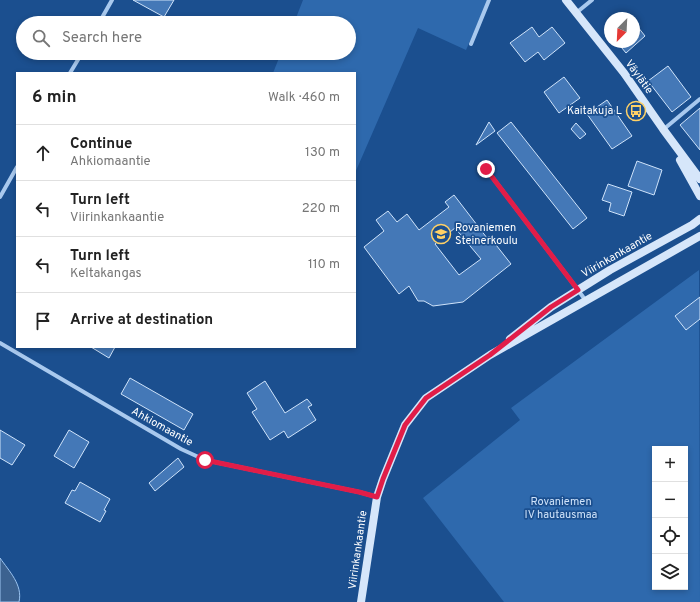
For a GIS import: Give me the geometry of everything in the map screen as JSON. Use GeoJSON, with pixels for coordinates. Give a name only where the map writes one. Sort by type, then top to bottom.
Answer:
{"type":"FeatureCollection","features":[{"type":"Feature","properties":{"kind":"street"},"geometry":{"type":"LineString","coordinates":[[103,16],[112,0]]}},
{"type":"Feature","properties":{"kind":"street"},"geometry":{"type":"LineString","coordinates":[[471,44],[489,0]]}},
{"type":"Feature","properties":{"kind":"street","name":"Väylätie"},"geometry":{"type":"LineString","coordinates":[[566,0],[624,73],[700,179]]}},
{"type":"Feature","properties":{"kind":"street"},"geometry":{"type":"LineString","coordinates":[[575,13],[592,0]]}},
{"type":"Feature","properties":{"kind":"street"},"geometry":{"type":"LineString","coordinates":[[71,72],[78,60]]}},
{"type":"Feature","properties":{"kind":"street"},"geometry":{"type":"LineString","coordinates":[[663,129],[700,99]]}},
{"type":"Feature","properties":{"kind":"street","name":"Väylätie"},"geometry":{"type":"LineString","coordinates":[[663,129],[700,196]]}},
{"type":"Feature","properties":{"kind":"street"},"geometry":{"type":"LineString","coordinates":[[0,197],[16,169]]}},
{"type":"Feature","properties":{"kind":"street"},"geometry":{"type":"LineString","coordinates":[[486,169],[586,301]]}},
{"type":"Feature","properties":{"kind":"street","name":"Viirinkankaantie"},"geometry":{"type":"LineString","coordinates":[[361,602],[377,497],[405,425],[426,398],[490,355],[551,307],[610,270],[692,225],[700,219]]}},
{"type":"Feature","properties":{"kind":"street","name":"Viirinkankaantie"},"geometry":{"type":"LineString","coordinates":[[490,355],[700,236]]}},
{"type":"Feature","properties":{"kind":"street","name":"Ahkiomaantie"},"geometry":{"type":"LineString","coordinates":[[0,343],[181,449],[205,460],[377,497]]}},
{"type":"Feature","properties":{"kind":"green space"},"geometry":{"type":"Polygon","coordinates":[[[303,0],[488,0],[466,50],[418,28],[356,171],[356,72],[273,72],[278,60],[356,60],[356,16],[297,16],[303,0]]]}},
{"type":"Feature","properties":{"kind":"green space","name":"Rovaniemen IV hautausmaa"},"geometry":{"type":"Polygon","coordinates":[[[699,270],[700,602],[504,602],[423,498],[520,420],[511,408],[699,270]]]}},
{"type":"Feature","properties":{"kind":"shaded area"},"geometry":{"type":"Polygon","coordinates":[[[0,558],[17,584],[20,596],[19,602],[0,602],[0,558]]]}},
{"type":"Feature","properties":{"kind":"building"},"geometry":{"type":"Polygon","coordinates":[[[133,0],[174,0],[165,16],[133,0]]]}},
{"type":"Feature","properties":{"kind":"building"},"geometry":{"type":"Polygon","coordinates":[[[532,27],[539,37],[552,27],[565,43],[544,60],[538,52],[525,62],[510,43],[532,27]]]}},
{"type":"Feature","properties":{"kind":"building"},"geometry":{"type":"Polygon","coordinates":[[[640,30],[645,36],[640,40],[640,30]]]}},
{"type":"Feature","properties":{"kind":"building"},"geometry":{"type":"Polygon","coordinates":[[[622,48],[632,48],[626,53],[622,48]]]}},
{"type":"Feature","properties":{"kind":"building"},"geometry":{"type":"Polygon","coordinates":[[[668,66],[691,97],[672,112],[648,81],[668,66]]]}},
{"type":"Feature","properties":{"kind":"building"},"geometry":{"type":"Polygon","coordinates":[[[564,77],[580,98],[559,113],[544,92],[564,77]]]}},
{"type":"Feature","properties":{"kind":"building"},"geometry":{"type":"Polygon","coordinates":[[[607,100],[632,136],[612,149],[587,114],[607,100]]]}},
{"type":"Feature","properties":{"kind":"building"},"geometry":{"type":"Polygon","coordinates":[[[700,108],[700,150],[680,125],[700,108]]]}},
{"type":"Feature","properties":{"kind":"building"},"geometry":{"type":"Polygon","coordinates":[[[489,122],[495,131],[476,145],[489,122]]]}},
{"type":"Feature","properties":{"kind":"building"},"geometry":{"type":"Polygon","coordinates":[[[511,122],[587,218],[573,229],[497,133],[511,122]]]}},
{"type":"Feature","properties":{"kind":"building"},"geometry":{"type":"Polygon","coordinates":[[[576,123],[586,134],[580,139],[571,129],[576,123]]]}},
{"type":"Feature","properties":{"kind":"building"},"geometry":{"type":"Polygon","coordinates":[[[637,161],[662,170],[654,195],[628,186],[637,161]]]}},
{"type":"Feature","properties":{"kind":"building"},"geometry":{"type":"Polygon","coordinates":[[[608,184],[632,192],[624,216],[609,211],[611,203],[602,200],[608,184]]]}},
{"type":"Feature","properties":{"kind":"building"},"geometry":{"type":"Polygon","coordinates":[[[454,195],[487,238],[489,236],[511,264],[463,302],[433,306],[424,301],[418,301],[409,286],[399,294],[364,247],[384,231],[376,220],[388,211],[397,222],[407,214],[419,230],[449,207],[445,202],[454,195]],[[455,228],[435,244],[459,275],[481,259],[455,228]]]}},
{"type":"Feature","properties":{"kind":"building"},"geometry":{"type":"Polygon","coordinates":[[[700,297],[700,319],[686,330],[675,316],[700,297]]]}},
{"type":"Feature","properties":{"kind":"building"},"geometry":{"type":"Polygon","coordinates":[[[93,348],[114,348],[109,358],[93,348]]]}},
{"type":"Feature","properties":{"kind":"building"},"geometry":{"type":"Polygon","coordinates":[[[130,378],[193,414],[184,430],[121,394],[130,378]]]}},
{"type":"Feature","properties":{"kind":"building"},"geometry":{"type":"Polygon","coordinates":[[[265,381],[285,413],[307,399],[312,405],[308,407],[316,420],[288,438],[284,431],[270,440],[252,412],[257,409],[247,393],[265,381]]]}},
{"type":"Feature","properties":{"kind":"building"},"geometry":{"type":"Polygon","coordinates":[[[0,430],[25,445],[12,465],[0,458],[0,430]]]}},
{"type":"Feature","properties":{"kind":"building"},"geometry":{"type":"Polygon","coordinates":[[[69,430],[89,442],[74,468],[54,456],[69,430]]]}},
{"type":"Feature","properties":{"kind":"building"},"geometry":{"type":"Polygon","coordinates":[[[178,458],[184,467],[155,491],[149,483],[178,458]]]}},
{"type":"Feature","properties":{"kind":"building"},"geometry":{"type":"Polygon","coordinates":[[[80,482],[110,499],[100,522],[65,503],[72,490],[75,491],[80,482]]]}},
{"type":"Feature","properties":{"kind":"place","name":"Kaitakuja L"},"geometry":{"type":"Point","coordinates":[636,111]}},
{"type":"Feature","properties":{"kind":"place","name":"Rovaniemen Steinerkoulu"},"geometry":{"type":"Point","coordinates":[441,234]}},
{"type":"Feature","properties":{"kind":"route"},"geometry":{"type":"LineString","coordinates":[[205,460],[377,497],[405,425],[426,398],[490,355],[551,307],[578,290],[486,169]]}}]}
